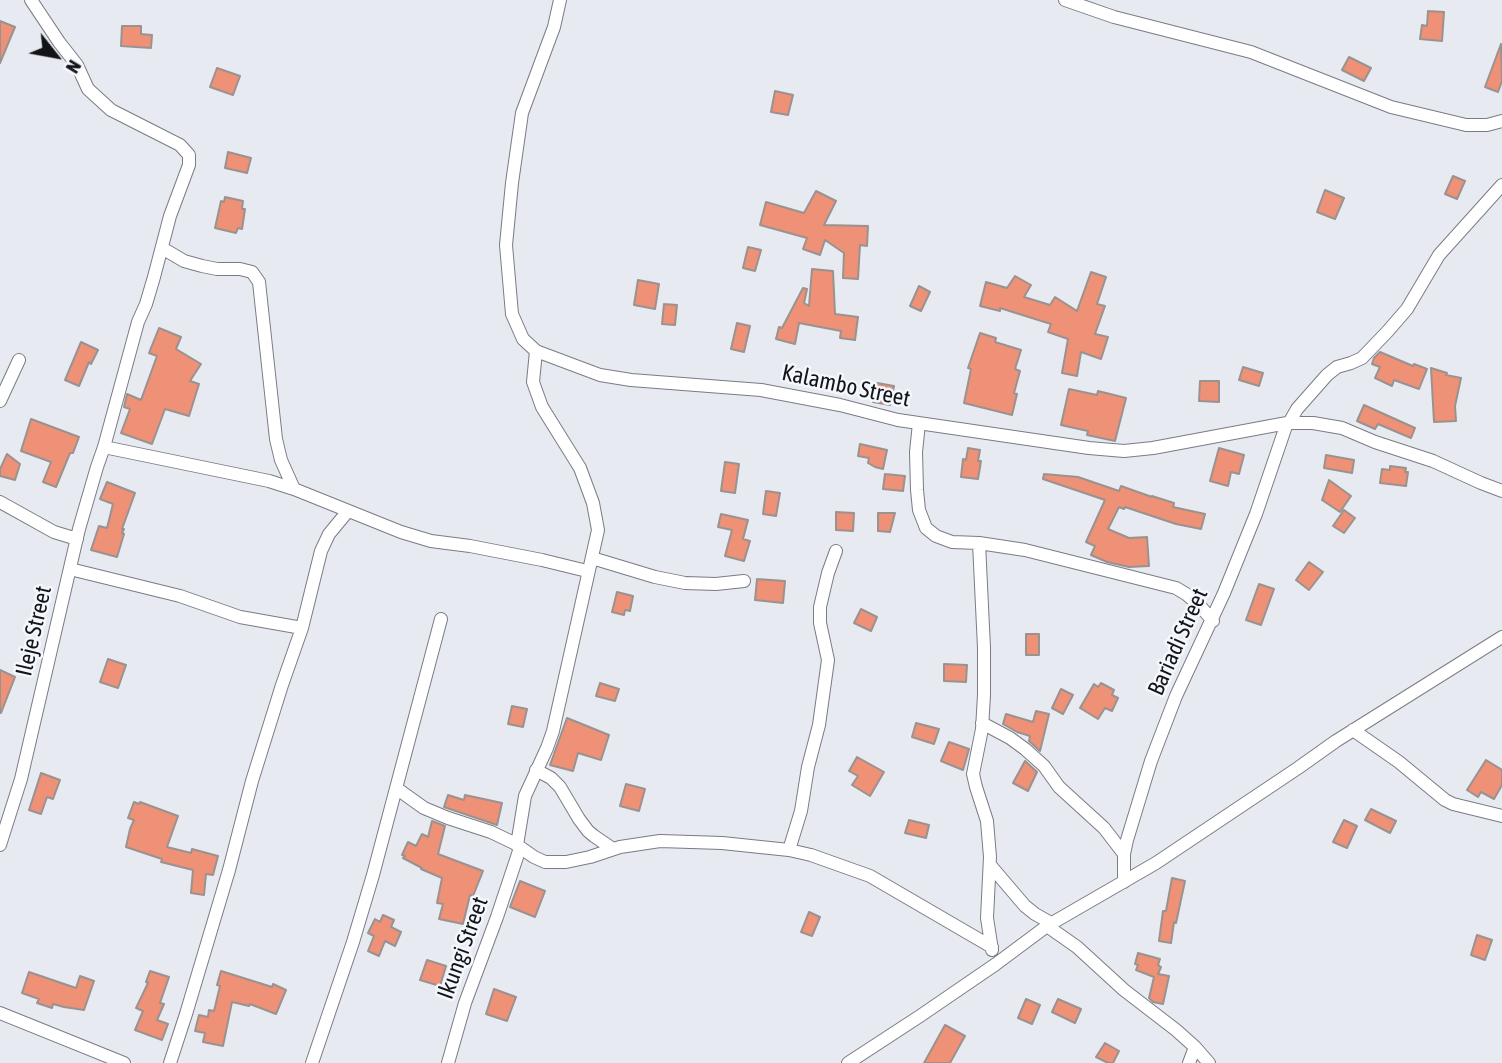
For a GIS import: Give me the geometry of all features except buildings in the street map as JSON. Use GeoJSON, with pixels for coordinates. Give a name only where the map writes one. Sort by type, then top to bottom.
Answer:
{"type":"FeatureCollection","features":[{"type":"Feature","properties":{"kind":"street","name":"Ileje Street"},"geometry":{"type":"LineString","coordinates":[[0,845],[21,779],[77,539],[97,467],[170,216],[189,165],[189,155],[180,145],[111,110],[88,89],[77,65],[31,0]]}},
{"type":"Feature","properties":{"kind":"street"},"geometry":{"type":"LineString","coordinates":[[536,351],[523,339],[512,314],[506,245],[522,113],[554,27],[560,0]]}},
{"type":"Feature","properties":{"kind":"street"},"geometry":{"type":"LineString","coordinates":[[1065,0],[1114,17],[1251,52],[1391,107],[1466,125],[1487,125],[1502,121]]}},
{"type":"Feature","properties":{"kind":"street","name":"Bariadi Street"},"geometry":{"type":"LineString","coordinates":[[1124,882],[1125,854],[1159,738],[1176,696],[1213,621],[1256,514],[1288,423],[1327,375],[1337,367],[1362,358],[1400,318],[1415,298],[1439,255],[1502,186]]}},
{"type":"Feature","properties":{"kind":"street"},"geometry":{"type":"LineString","coordinates":[[162,248],[184,261],[202,267],[252,272],[259,282],[276,439],[281,460],[294,489]]}},
{"type":"Feature","properties":{"kind":"street","name":"Kalambo Street"},"geometry":{"type":"LineString","coordinates":[[536,351],[600,374],[631,380],[761,390],[919,423],[1089,448],[1124,451],[1153,449],[1288,423],[1312,423],[1342,428],[1433,461],[1502,491]]}},
{"type":"Feature","properties":{"kind":"street","name":"Ikungi Street"},"geometry":{"type":"LineString","coordinates":[[448,1063],[465,1003],[497,917],[518,846],[525,796],[553,731],[597,530],[593,503],[580,468],[542,407],[533,382],[536,351]]}},
{"type":"Feature","properties":{"kind":"street"},"geometry":{"type":"LineString","coordinates":[[0,401],[19,360]]}},
{"type":"Feature","properties":{"kind":"street"},"geometry":{"type":"LineString","coordinates":[[919,423],[916,452],[919,510],[926,528],[936,536],[952,542],[1025,550],[1176,588],[1200,606],[1213,621]]}},
{"type":"Feature","properties":{"kind":"street"},"geometry":{"type":"LineString","coordinates":[[104,447],[294,489],[401,532],[431,541],[470,546],[587,571]]}},
{"type":"Feature","properties":{"kind":"street"},"geometry":{"type":"LineString","coordinates":[[0,502],[54,532],[77,539]]}},
{"type":"Feature","properties":{"kind":"street"},"geometry":{"type":"LineString","coordinates":[[170,1063],[282,685],[302,628],[324,542],[348,511]]}},
{"type":"Feature","properties":{"kind":"street"},"geometry":{"type":"LineString","coordinates":[[979,543],[984,648],[982,723],[973,774],[987,821],[990,866],[987,918],[996,964]]}},
{"type":"Feature","properties":{"kind":"street"},"geometry":{"type":"LineString","coordinates":[[789,850],[801,811],[808,767],[819,725],[828,660],[820,623],[820,607],[836,551]]}},
{"type":"Feature","properties":{"kind":"street"},"geometry":{"type":"LineString","coordinates":[[592,558],[685,583],[744,581]]}},
{"type":"Feature","properties":{"kind":"street"},"geometry":{"type":"LineString","coordinates":[[70,569],[180,596],[240,618],[302,628]]}},
{"type":"Feature","properties":{"kind":"street"},"geometry":{"type":"LineString","coordinates":[[312,1063],[373,875],[441,619]]}},
{"type":"Feature","properties":{"kind":"street"},"geometry":{"type":"LineString","coordinates":[[848,1063],[996,964],[1049,924],[1183,845],[1353,730],[1502,638]]}},
{"type":"Feature","properties":{"kind":"street"},"geometry":{"type":"LineString","coordinates":[[982,723],[1010,738],[1044,766],[1059,787],[1104,828],[1125,854]]}},
{"type":"Feature","properties":{"kind":"street"},"geometry":{"type":"LineString","coordinates":[[1353,730],[1399,762],[1445,800],[1502,816]]}},
{"type":"Feature","properties":{"kind":"street"},"geometry":{"type":"LineString","coordinates":[[536,770],[551,778],[560,787],[588,831],[614,849]]}},
{"type":"Feature","properties":{"kind":"street"},"geometry":{"type":"LineString","coordinates":[[396,788],[424,808],[491,832],[545,863],[578,860],[614,849],[660,841],[722,842],[789,850],[827,859],[870,876],[992,947]]}},
{"type":"Feature","properties":{"kind":"street"},"geometry":{"type":"LineString","coordinates":[[990,866],[1025,906],[1077,947],[1115,983],[1176,1030],[1209,1063]]}},
{"type":"Feature","properties":{"kind":"street"},"geometry":{"type":"LineString","coordinates":[[0,1013],[124,1063]]}},
{"type":"Feature","properties":{"kind":"street"},"geometry":{"type":"LineString","coordinates":[[1189,1063],[1195,1047]]}}]}
